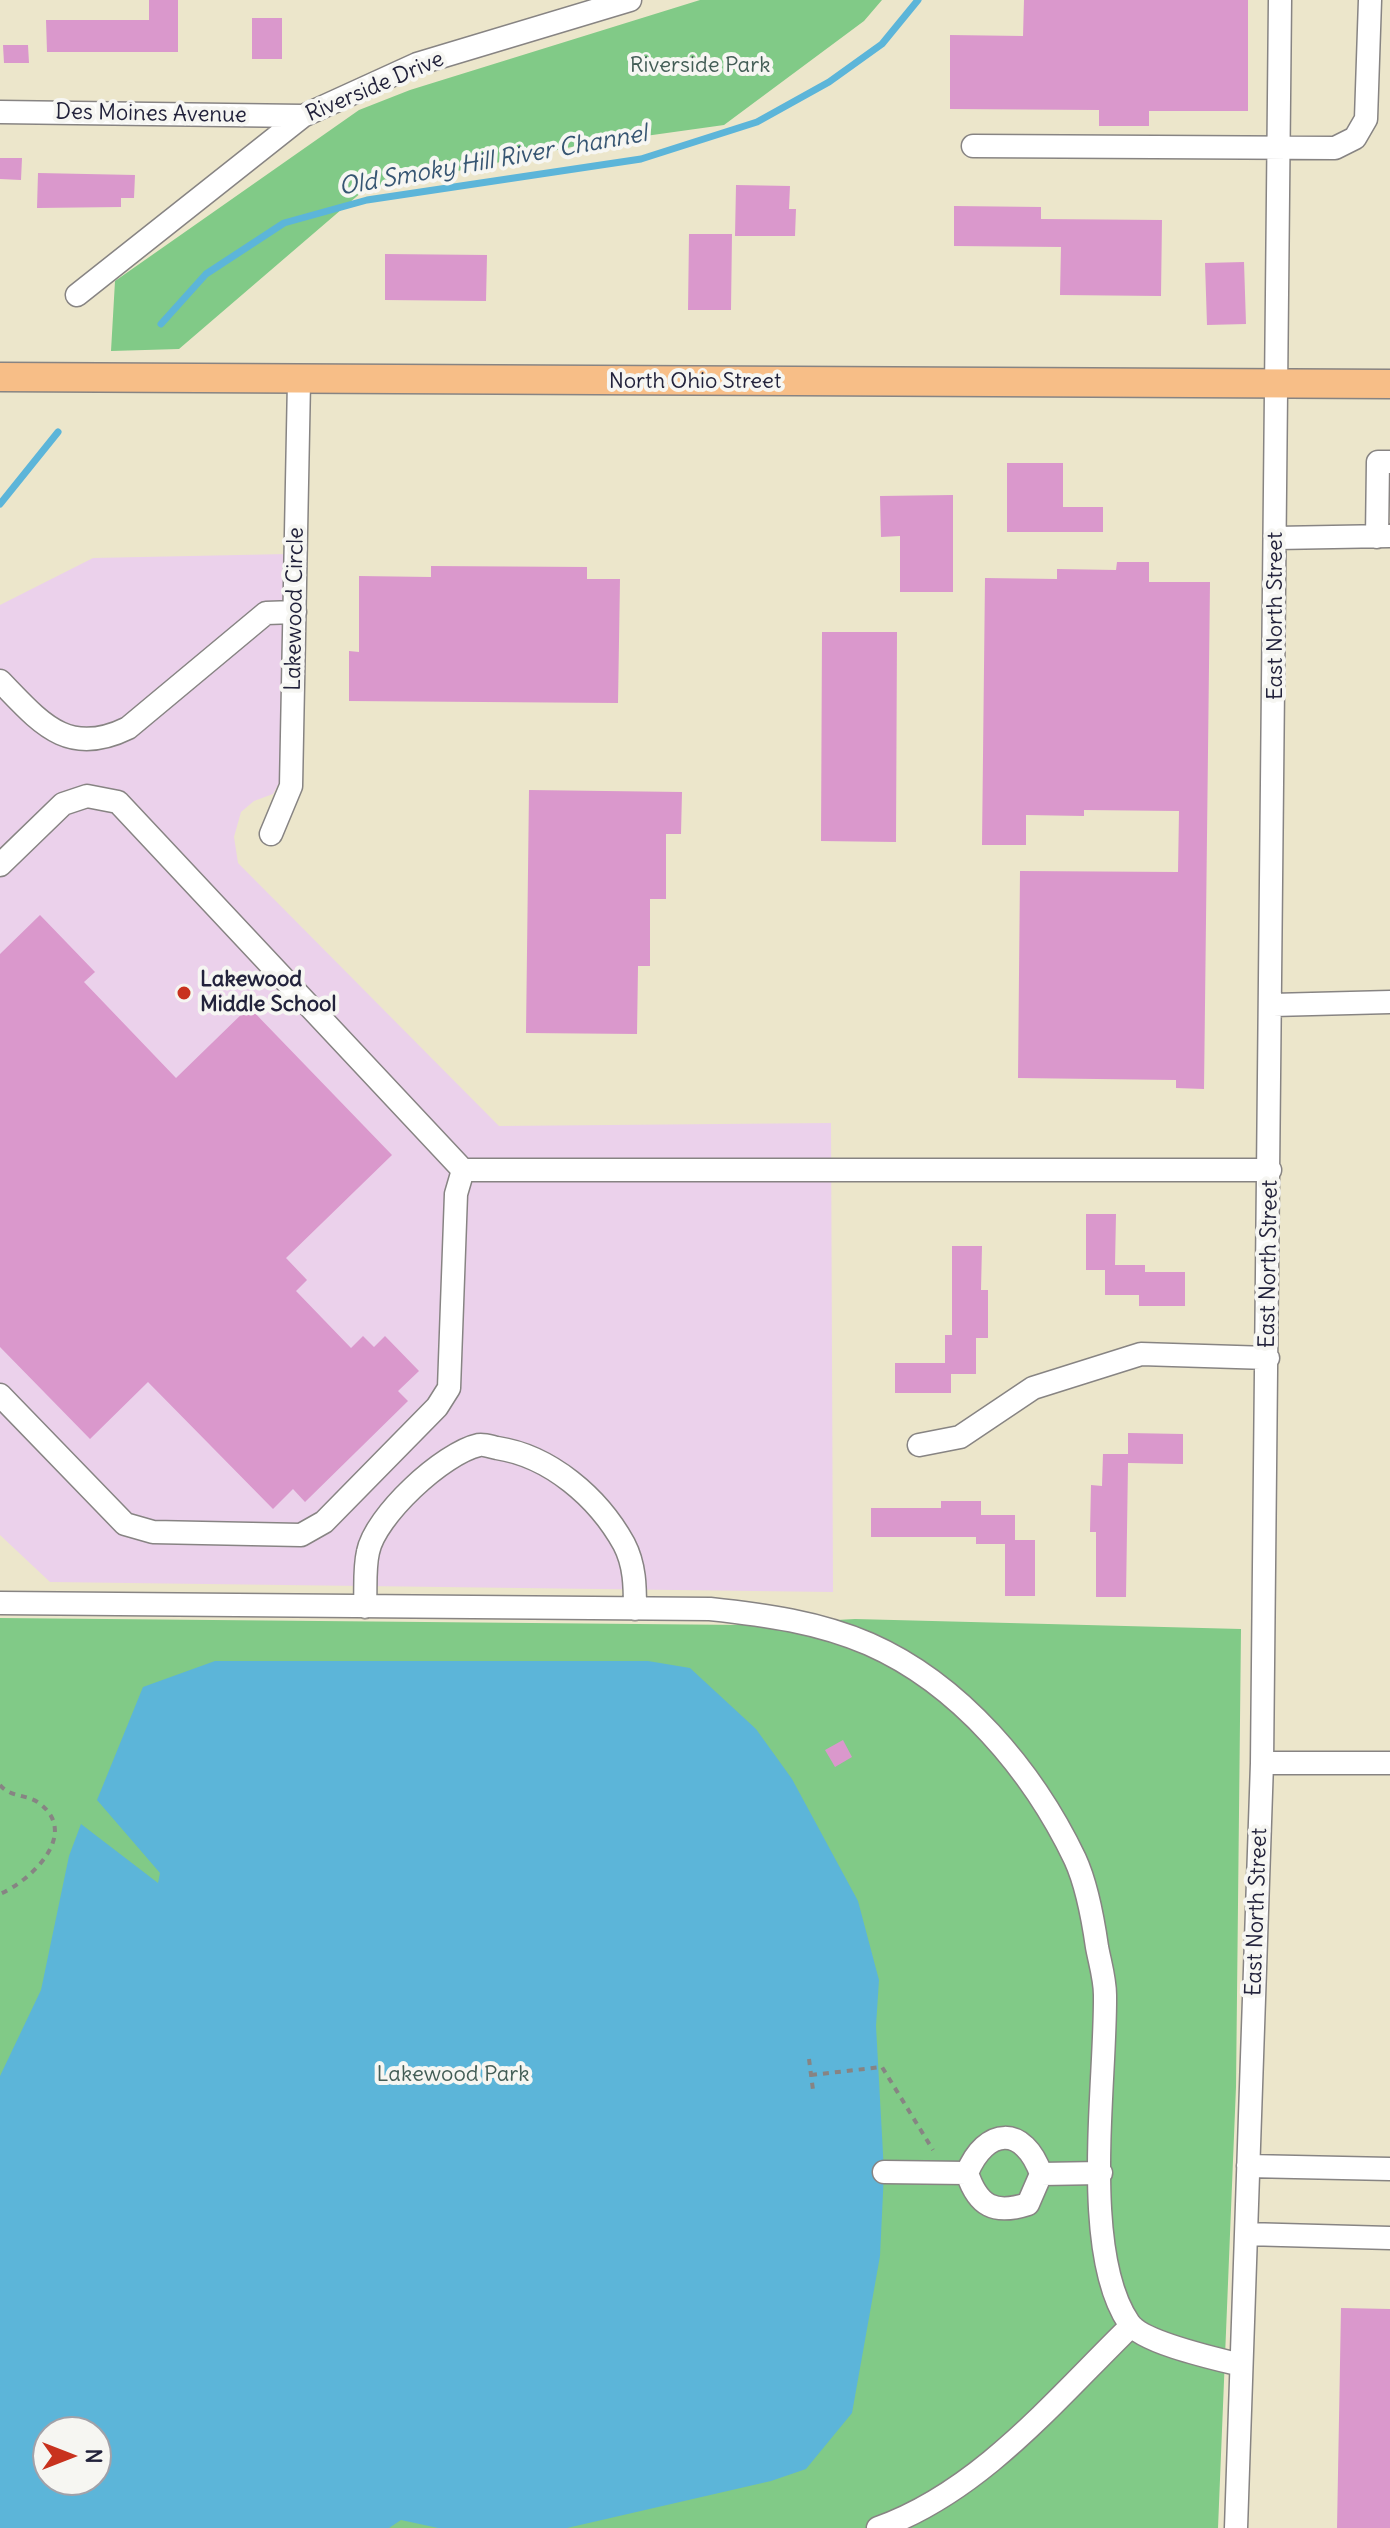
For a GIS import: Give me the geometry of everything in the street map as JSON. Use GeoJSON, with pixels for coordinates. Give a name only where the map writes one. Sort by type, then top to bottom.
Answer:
{"type":"FeatureCollection","features":[{"type":"Feature","properties":{"kind":"main road","name":"North Ohio Street"},"geometry":{"type":"LineString","coordinates":[[0,377],[299,381],[1390,384]]}},
{"type":"Feature","properties":{"kind":"street","name":"Riverside Drive"},"geometry":{"type":"LineString","coordinates":[[77,295],[303,116],[417,64],[630,0]]}},
{"type":"Feature","properties":{"kind":"street","name":"East North Street"},"geometry":{"type":"LineString","coordinates":[[1236,2528],[1262,1763],[1273,1005],[1280,0]]}},
{"type":"Feature","properties":{"kind":"street"},"geometry":{"type":"LineString","coordinates":[[973,146],[1335,148],[1355,138],[1366,119],[1370,0]]}},
{"type":"Feature","properties":{"kind":"street","name":"Des Moines Avenue"},"geometry":{"type":"LineString","coordinates":[[0,112],[303,116]]}},
{"type":"Feature","properties":{"kind":"street","name":"Lakewood Circle"},"geometry":{"type":"LineString","coordinates":[[271,834],[291,786],[299,381]]}},
{"type":"Feature","properties":{"kind":"street"},"geometry":{"type":"LineString","coordinates":[[1276,538],[1384,536],[1384,493],[1378,462],[1390,462]]}},
{"type":"Feature","properties":{"kind":"street"},"geometry":{"type":"LineString","coordinates":[[0,681],[40,722],[61,736],[88,739],[111,736],[128,728],[266,613],[295,612]]}},
{"type":"Feature","properties":{"kind":"street"},"geometry":{"type":"LineString","coordinates":[[0,865],[63,804],[87,796],[118,802],[463,1170],[1270,1170]]}},
{"type":"Feature","properties":{"kind":"street"},"geometry":{"type":"LineString","coordinates":[[1273,1005],[1390,1002]]}},
{"type":"Feature","properties":{"kind":"street"},"geometry":{"type":"LineString","coordinates":[[0,1395],[125,1524],[153,1532],[301,1535],[324,1522],[437,1407],[449,1388],[456,1194],[463,1170]]}},
{"type":"Feature","properties":{"kind":"street"},"geometry":{"type":"LineString","coordinates":[[919,1445],[960,1437],[1033,1388],[1141,1354],[1268,1358]]}},
{"type":"Feature","properties":{"kind":"street"},"geometry":{"type":"LineString","coordinates":[[365,1607],[368,1550],[382,1521],[443,1463],[480,1445],[522,1452],[545,1463],[598,1507],[624,1545],[635,1575],[635,1609]]}},
{"type":"Feature","properties":{"kind":"street"},"geometry":{"type":"LineString","coordinates":[[0,1603],[710,1609],[817,1624],[872,1645],[957,1700],[1031,1782],[1077,1861],[1094,1928],[1105,1991],[1101,2173],[1109,2284],[1131,2326],[1183,2351],[1241,2365]]}},
{"type":"Feature","properties":{"kind":"street"},"geometry":{"type":"LineString","coordinates":[[1262,1763],[1390,1763]]}},
{"type":"Feature","properties":{"kind":"street"},"geometry":{"type":"LineString","coordinates":[[884,2172],[957,2173],[987,2205],[1008,2210],[1028,2204],[1041,2174],[1035,2156],[1026,2146],[1008,2138],[989,2141],[957,2173]]}},
{"type":"Feature","properties":{"kind":"street"},"geometry":{"type":"LineString","coordinates":[[1248,2166],[1390,2169]]}},
{"type":"Feature","properties":{"kind":"street"},"geometry":{"type":"LineString","coordinates":[[1041,2174],[1101,2173]]}},
{"type":"Feature","properties":{"kind":"street"},"geometry":{"type":"LineString","coordinates":[[1246,2234],[1390,2238]]}},
{"type":"Feature","properties":{"kind":"street"},"geometry":{"type":"LineString","coordinates":[[878,2528],[935,2503],[997,2456],[1131,2326]]}},
{"type":"Feature","properties":{"kind":"path"},"geometry":{"type":"LineString","coordinates":[[0,1785],[6,1792],[38,1802],[52,1818],[55,1839],[40,1868],[0,1894]]}},
{"type":"Feature","properties":{"kind":"path"},"geometry":{"type":"LineString","coordinates":[[809,2059],[813,2090]]}},
{"type":"Feature","properties":{"kind":"path"},"geometry":{"type":"LineString","coordinates":[[811,2075],[882,2067],[957,2173]]}},
{"type":"Feature","properties":{"kind":"shaded area","name":"Lakewood Middle School"},"geometry":{"type":"Polygon","coordinates":[[[288,554],[282,778],[273,794],[254,801],[241,812],[234,837],[238,863],[499,1126],[831,1123],[833,1592],[50,1582],[0,1535],[0,605],[93,558],[288,554]]]}},
{"type":"Feature","properties":{"kind":"green space","name":"Riverside Park"},"geometry":{"type":"Polygon","coordinates":[[[700,0],[882,0],[864,21],[724,125],[581,145],[363,191],[179,349],[111,351],[115,281],[359,110],[410,90],[700,0]]]}},
{"type":"Feature","properties":{"kind":"green space","name":"Lakewood Park"},"geometry":{"type":"Polygon","coordinates":[[[0,1618],[744,1625],[855,1619],[1241,1629],[1236,2087],[1218,2528],[0,2528],[0,1618]]]}},
{"type":"Feature","properties":{"kind":"water","name":"Lakewood Park"},"geometry":{"type":"Polygon","coordinates":[[[215,1661],[648,1661],[690,1668],[756,1729],[792,1779],[858,1901],[879,1980],[876,2026],[884,2172],[880,2256],[852,2413],[806,2469],[771,2481],[567,2528],[438,2528],[401,2520],[389,2528],[0,2528],[0,2076],[41,1990],[69,1856],[81,1824],[158,1883],[160,1873],[97,1800],[143,1687],[215,1661]]]}},
{"type":"Feature","properties":{"kind":"building"},"geometry":{"type":"Polygon","coordinates":[[[149,0],[178,0],[178,52],[47,52],[46,20],[149,20],[149,0]]]}},
{"type":"Feature","properties":{"kind":"building"},"geometry":{"type":"Polygon","coordinates":[[[1024,0],[1248,0],[1248,111],[1149,111],[1149,126],[1099,126],[1099,110],[950,109],[950,35],[1023,36],[1024,0]]]}},
{"type":"Feature","properties":{"kind":"building"},"geometry":{"type":"Polygon","coordinates":[[[252,18],[282,18],[282,59],[252,59],[252,18]]]}},
{"type":"Feature","properties":{"kind":"building"},"geometry":{"type":"Polygon","coordinates":[[[3,45],[28,45],[29,63],[4,63],[3,45]]]}},
{"type":"Feature","properties":{"kind":"building"},"geometry":{"type":"Polygon","coordinates":[[[0,158],[22,158],[21,180],[0,179],[0,158]]]}},
{"type":"Feature","properties":{"kind":"building"},"geometry":{"type":"Polygon","coordinates":[[[38,173],[135,175],[134,198],[121,198],[121,207],[37,208],[38,173]]]}},
{"type":"Feature","properties":{"kind":"building"},"geometry":{"type":"Polygon","coordinates":[[[736,185],[790,186],[789,209],[796,209],[795,236],[735,236],[736,185]]]}},
{"type":"Feature","properties":{"kind":"building"},"geometry":{"type":"Polygon","coordinates":[[[954,206],[1041,207],[1041,219],[1162,220],[1161,296],[1060,295],[1061,247],[954,246],[954,206]]]}},
{"type":"Feature","properties":{"kind":"building"},"geometry":{"type":"Polygon","coordinates":[[[689,234],[732,234],[731,310],[688,310],[689,234]]]}},
{"type":"Feature","properties":{"kind":"building"},"geometry":{"type":"Polygon","coordinates":[[[385,254],[487,255],[486,301],[385,300],[385,254]]]}},
{"type":"Feature","properties":{"kind":"building"},"geometry":{"type":"Polygon","coordinates":[[[1244,262],[1246,324],[1207,325],[1205,263],[1244,262]]]}},
{"type":"Feature","properties":{"kind":"building"},"geometry":{"type":"Polygon","coordinates":[[[1007,463],[1063,463],[1063,507],[1103,507],[1103,532],[1007,532],[1007,463]]]}},
{"type":"Feature","properties":{"kind":"building"},"geometry":{"type":"Polygon","coordinates":[[[953,495],[953,592],[900,592],[900,536],[881,537],[880,496],[953,495]]]}},
{"type":"Feature","properties":{"kind":"building"},"geometry":{"type":"Polygon","coordinates":[[[1117,562],[1149,562],[1149,582],[1210,582],[1204,1089],[1176,1088],[1176,1080],[1018,1078],[1020,871],[1178,872],[1179,811],[1084,810],[1084,816],[1026,815],[1026,845],[982,845],[985,578],[1057,579],[1057,569],[1116,570],[1117,562]]]}},
{"type":"Feature","properties":{"kind":"building"},"geometry":{"type":"Polygon","coordinates":[[[431,566],[587,567],[587,579],[620,579],[618,703],[349,701],[349,651],[359,652],[359,576],[431,577],[431,566]]]}},
{"type":"Feature","properties":{"kind":"building"},"geometry":{"type":"Polygon","coordinates":[[[822,632],[897,632],[896,842],[821,841],[822,632]]]}},
{"type":"Feature","properties":{"kind":"building"},"geometry":{"type":"Polygon","coordinates":[[[529,790],[682,792],[681,834],[666,834],[666,899],[650,899],[650,966],[638,966],[637,1034],[526,1033],[529,790]]]}},
{"type":"Feature","properties":{"kind":"building"},"geometry":{"type":"Polygon","coordinates":[[[40,915],[95,972],[84,982],[176,1078],[249,1007],[392,1155],[286,1258],[307,1280],[296,1291],[351,1348],[363,1336],[374,1347],[385,1336],[419,1371],[398,1391],[408,1401],[305,1502],[293,1489],[273,1509],[148,1382],[90,1439],[0,1347],[0,954],[40,915]]]}},
{"type":"Feature","properties":{"kind":"building"},"geometry":{"type":"Polygon","coordinates":[[[1086,1214],[1116,1214],[1115,1265],[1145,1265],[1145,1272],[1185,1272],[1185,1306],[1139,1306],[1139,1295],[1105,1295],[1105,1270],[1086,1270],[1086,1214]]]}},
{"type":"Feature","properties":{"kind":"building"},"geometry":{"type":"Polygon","coordinates":[[[952,1246],[982,1246],[981,1290],[988,1290],[988,1338],[976,1338],[976,1374],[951,1374],[951,1393],[895,1393],[895,1363],[945,1363],[945,1335],[952,1335],[952,1246]]]}},
{"type":"Feature","properties":{"kind":"building"},"geometry":{"type":"Polygon","coordinates":[[[1128,1433],[1183,1434],[1183,1464],[1128,1463],[1126,1597],[1096,1597],[1096,1532],[1090,1532],[1091,1485],[1102,1486],[1103,1454],[1128,1454],[1128,1433]]]}},
{"type":"Feature","properties":{"kind":"building"},"geometry":{"type":"Polygon","coordinates":[[[941,1501],[981,1501],[981,1515],[1015,1515],[1015,1540],[1035,1540],[1035,1596],[1005,1596],[1005,1544],[976,1544],[976,1537],[871,1537],[871,1508],[941,1508],[941,1501]]]}},
{"type":"Feature","properties":{"kind":"building"},"geometry":{"type":"Polygon","coordinates":[[[843,1740],[852,1757],[835,1767],[825,1750],[843,1740]]]}},
{"type":"Feature","properties":{"kind":"building"},"geometry":{"type":"Polygon","coordinates":[[[1341,2308],[1390,2309],[1390,2528],[1337,2528],[1341,2308]]]}},
{"type":"Feature","properties":{"kind":"waterway","name":"Old Smoky Hill River Channel"},"geometry":{"type":"LineString","coordinates":[[161,324],[206,274],[284,223],[367,200],[641,159],[757,122],[829,82],[882,44],[918,0]]}},
{"type":"Feature","properties":{"kind":"waterway","name":"Old Smoky Hill River Channel"},"geometry":{"type":"LineString","coordinates":[[0,504],[58,432]]}},
{"type":"Feature","properties":{"kind":"place","name":"Lakewood Middle School"},"geometry":{"type":"Point","coordinates":[184,993]}}]}
